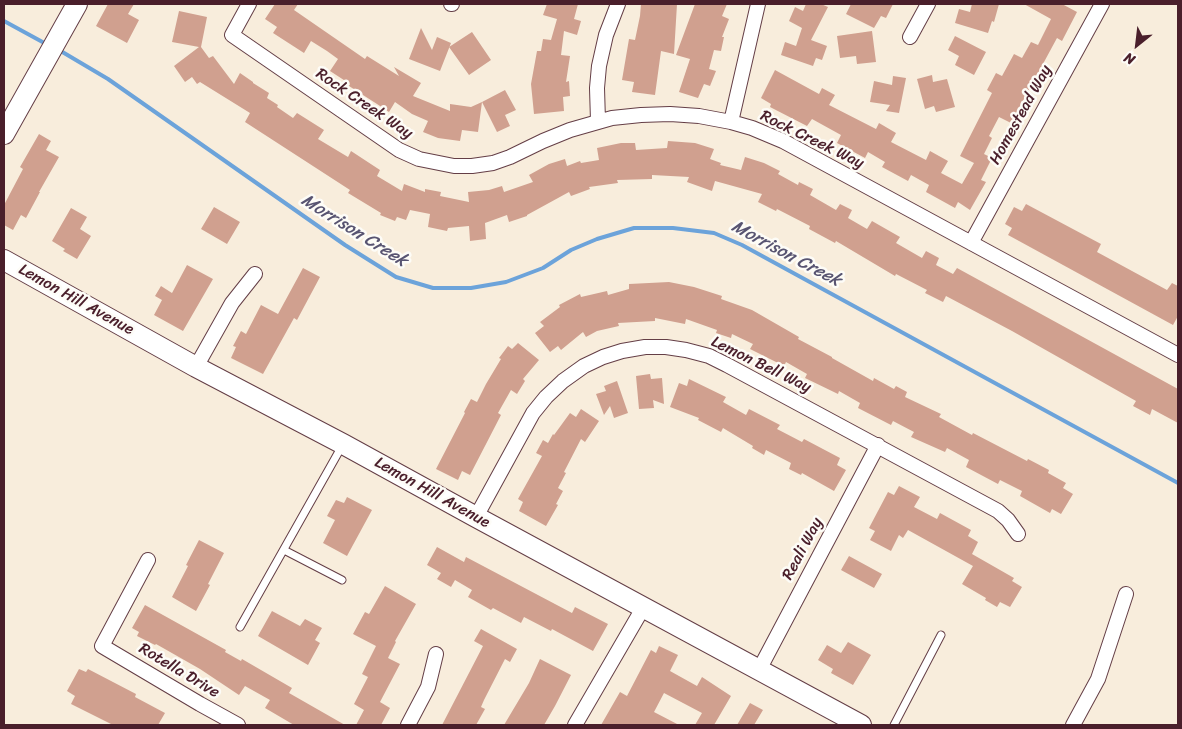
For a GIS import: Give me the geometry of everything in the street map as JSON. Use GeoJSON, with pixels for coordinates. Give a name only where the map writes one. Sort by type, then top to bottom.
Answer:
{"type":"FeatureCollection","features":[{"type":"Feature","properties":{"kind":"street"},"geometry":{"type":"LineString","coordinates":[[4,134],[76,4]]}},
{"type":"Feature","properties":{"kind":"street","name":"Rock Creek Way"},"geometry":{"type":"LineString","coordinates":[[249,4],[232,35],[399,150],[419,159],[436,164],[454,166],[494,163],[570,130],[598,122],[641,115],[699,116],[731,122],[783,141],[1178,355]]}},
{"type":"Feature","properties":{"kind":"street"},"geometry":{"type":"LineString","coordinates":[[598,122],[597,88],[599,66],[606,35],[618,4]]}},
{"type":"Feature","properties":{"kind":"street"},"geometry":{"type":"LineString","coordinates":[[731,122],[758,4]]}},
{"type":"Feature","properties":{"kind":"street"},"geometry":{"type":"LineString","coordinates":[[910,37],[928,4]]}},
{"type":"Feature","properties":{"kind":"street","name":"Homestead Way"},"geometry":{"type":"LineString","coordinates":[[971,243],[1102,4]]}},
{"type":"Feature","properties":{"kind":"street","name":"Lemon Hill Avenue"},"geometry":{"type":"LineString","coordinates":[[4,260],[196,367],[343,444],[476,518],[861,725]]}},
{"type":"Feature","properties":{"kind":"street"},"geometry":{"type":"LineString","coordinates":[[196,367],[232,303],[255,274]]}},
{"type":"Feature","properties":{"kind":"street","name":"Lemon Bell Way"},"geometry":{"type":"LineString","coordinates":[[476,518],[533,413],[563,381],[584,366],[602,357],[622,351],[666,347],[708,356],[878,445],[998,511],[1008,520],[1018,534]]}},
{"type":"Feature","properties":{"kind":"street","name":"Reali Way"},"geometry":{"type":"LineString","coordinates":[[759,670],[878,445]]}},
{"type":"Feature","properties":{"kind":"street","name":"Rotella Drive"},"geometry":{"type":"LineString","coordinates":[[148,560],[102,646],[238,725]]}},
{"type":"Feature","properties":{"kind":"street"},"geometry":{"type":"LineString","coordinates":[[1074,725],[1098,679],[1126,594]]}},
{"type":"Feature","properties":{"kind":"street"},"geometry":{"type":"LineString","coordinates":[[575,725],[643,608]]}},
{"type":"Feature","properties":{"kind":"street"},"geometry":{"type":"LineString","coordinates":[[408,725],[428,687],[436,654]]}},
{"type":"Feature","properties":{"kind":"lane"},"geometry":{"type":"LineString","coordinates":[[240,627],[343,444]]}},
{"type":"Feature","properties":{"kind":"lane"},"geometry":{"type":"LineString","coordinates":[[284,550],[342,580]]}},
{"type":"Feature","properties":{"kind":"lane"},"geometry":{"type":"LineString","coordinates":[[894,725],[941,635]]}},
{"type":"Feature","properties":{"kind":"building"},"geometry":{"type":"Polygon","coordinates":[[[108,4],[134,4],[128,14],[139,20],[127,43],[96,26],[108,4]]]}},
{"type":"Feature","properties":{"kind":"building"},"geometry":{"type":"Polygon","coordinates":[[[275,4],[298,4],[294,10],[365,59],[367,56],[399,76],[394,67],[421,83],[413,96],[450,111],[450,104],[471,107],[482,102],[478,132],[462,130],[460,141],[438,138],[423,132],[428,121],[412,114],[395,102],[389,112],[330,71],[338,59],[327,51],[311,41],[304,53],[273,33],[277,27],[265,19],[275,4]]]}},
{"type":"Feature","properties":{"kind":"building"},"geometry":{"type":"Polygon","coordinates":[[[547,4],[578,4],[574,19],[581,21],[577,35],[564,31],[561,55],[570,56],[566,82],[569,81],[570,96],[563,97],[564,111],[534,114],[531,84],[537,51],[541,51],[543,39],[551,40],[557,19],[543,15],[547,4]]]}},
{"type":"Feature","properties":{"kind":"building"},"geometry":{"type":"Polygon","coordinates":[[[641,4],[677,4],[674,54],[661,51],[655,95],[632,92],[634,82],[622,80],[629,39],[635,40],[641,4]]]}},
{"type":"Feature","properties":{"kind":"building"},"geometry":{"type":"Polygon","coordinates":[[[695,4],[727,4],[722,16],[729,19],[722,37],[724,37],[721,51],[714,50],[709,69],[716,71],[710,86],[704,84],[698,98],[679,92],[690,59],[676,55],[695,4]]]}},
{"type":"Feature","properties":{"kind":"building"},"geometry":{"type":"Polygon","coordinates":[[[806,4],[821,4],[828,7],[811,40],[827,46],[822,60],[816,58],[813,66],[781,55],[785,42],[796,46],[802,28],[789,21],[795,7],[803,11],[806,4]]]}},
{"type":"Feature","properties":{"kind":"building"},"geometry":{"type":"Polygon","coordinates":[[[851,4],[893,4],[886,18],[881,16],[874,28],[846,14],[851,4]]]}},
{"type":"Feature","properties":{"kind":"building"},"geometry":{"type":"Polygon","coordinates":[[[972,4],[999,4],[994,22],[992,21],[988,33],[955,23],[959,9],[970,12],[972,4]]]}},
{"type":"Feature","properties":{"kind":"building"},"geometry":{"type":"Polygon","coordinates":[[[1024,4],[1062,4],[1077,12],[1062,41],[1057,38],[1011,123],[999,117],[989,136],[992,138],[984,154],[992,158],[981,180],[986,182],[970,210],[958,202],[955,208],[926,192],[929,185],[911,175],[908,181],[882,167],[885,162],[868,152],[865,158],[837,143],[841,135],[812,119],[807,126],[770,107],[771,104],[761,98],[775,70],[819,94],[822,88],[835,95],[829,105],[876,129],[879,123],[896,133],[891,142],[926,160],[930,151],[948,161],[941,173],[962,184],[974,163],[960,156],[992,93],[987,90],[996,73],[1002,76],[1014,54],[1022,58],[1031,42],[1038,45],[1051,19],[1024,4]]]}},
{"type":"Feature","properties":{"kind":"building"},"geometry":{"type":"Polygon","coordinates":[[[179,11],[207,17],[201,47],[209,58],[213,56],[234,84],[240,73],[269,93],[267,98],[293,118],[297,113],[324,130],[318,139],[348,157],[351,151],[380,170],[377,176],[402,191],[404,184],[425,192],[425,189],[441,192],[440,196],[469,202],[468,192],[489,190],[502,186],[504,192],[533,182],[529,175],[549,164],[565,159],[567,166],[580,161],[581,163],[599,160],[597,148],[621,143],[635,143],[636,150],[667,148],[668,141],[695,143],[714,149],[710,159],[721,163],[720,165],[741,170],[745,157],[764,163],[780,171],[778,174],[798,185],[799,182],[813,189],[810,195],[836,210],[840,204],[852,210],[848,218],[867,229],[872,221],[900,237],[896,243],[922,258],[926,251],[939,258],[936,265],[953,274],[957,268],[1178,389],[1178,423],[1152,409],[1150,415],[1133,406],[1136,401],[1012,331],[946,296],[943,302],[925,293],[927,290],[896,274],[895,276],[836,241],[835,243],[809,229],[810,226],[777,209],[776,211],[758,202],[762,194],[715,181],[712,191],[687,182],[689,177],[652,175],[652,179],[617,180],[618,183],[589,187],[590,189],[571,196],[569,192],[527,216],[509,222],[507,215],[485,223],[486,239],[470,241],[469,226],[448,228],[447,231],[428,227],[430,214],[410,210],[406,220],[397,217],[395,221],[380,215],[381,213],[348,193],[350,190],[245,122],[250,113],[200,82],[197,84],[192,77],[185,82],[174,66],[199,47],[172,42],[179,11]]]}},
{"type":"Feature","properties":{"kind":"building"},"geometry":{"type":"Polygon","coordinates":[[[421,28],[432,50],[437,37],[451,43],[440,71],[409,59],[421,28]]]}},
{"type":"Feature","properties":{"kind":"building"},"geometry":{"type":"Polygon","coordinates":[[[872,31],[876,62],[857,64],[856,56],[840,58],[837,36],[872,31]]]}},
{"type":"Feature","properties":{"kind":"building"},"geometry":{"type":"Polygon","coordinates":[[[472,32],[491,60],[469,75],[449,47],[472,32]]]}},
{"type":"Feature","properties":{"kind":"building"},"geometry":{"type":"Polygon","coordinates":[[[955,36],[986,52],[974,75],[955,65],[959,56],[948,50],[955,36]]]}},
{"type":"Feature","properties":{"kind":"building"},"geometry":{"type":"Polygon","coordinates":[[[932,75],[933,82],[947,79],[955,107],[936,112],[934,106],[925,109],[917,79],[932,75]]]}},
{"type":"Feature","properties":{"kind":"building"},"geometry":{"type":"Polygon","coordinates":[[[893,76],[906,78],[899,113],[886,111],[890,105],[870,102],[874,81],[892,85],[893,76]]]}},
{"type":"Feature","properties":{"kind":"building"},"geometry":{"type":"Polygon","coordinates":[[[505,90],[516,110],[505,115],[510,126],[497,132],[482,102],[505,90]]]}},
{"type":"Feature","properties":{"kind":"building"},"geometry":{"type":"Polygon","coordinates":[[[39,134],[51,141],[46,150],[59,157],[26,218],[21,215],[13,230],[4,225],[4,205],[23,169],[20,167],[39,134]]]}},
{"type":"Feature","properties":{"kind":"building"},"geometry":{"type":"Polygon","coordinates":[[[1026,204],[1101,244],[1097,252],[1167,290],[1172,283],[1178,286],[1178,316],[1173,325],[1008,235],[1012,228],[1005,224],[1014,207],[1022,211],[1026,204]]]}},
{"type":"Feature","properties":{"kind":"building"},"geometry":{"type":"Polygon","coordinates":[[[214,207],[240,222],[227,244],[201,229],[214,207]]]}},
{"type":"Feature","properties":{"kind":"building"},"geometry":{"type":"Polygon","coordinates":[[[71,208],[87,217],[80,229],[91,236],[77,259],[63,251],[65,249],[52,241],[71,208]]]}},
{"type":"Feature","properties":{"kind":"building"},"geometry":{"type":"Polygon","coordinates":[[[187,265],[213,279],[183,331],[154,315],[162,300],[155,296],[161,286],[172,293],[187,265]]]}},
{"type":"Feature","properties":{"kind":"building"},"geometry":{"type":"Polygon","coordinates":[[[303,268],[320,277],[297,320],[294,318],[263,374],[231,358],[236,347],[233,346],[241,331],[246,334],[261,305],[278,314],[303,268]]]}},
{"type":"Feature","properties":{"kind":"building"},"geometry":{"type":"Polygon","coordinates":[[[669,282],[694,287],[722,296],[721,299],[752,310],[799,337],[798,339],[873,381],[874,378],[894,389],[896,386],[907,392],[905,397],[941,414],[939,417],[972,435],[973,433],[1027,461],[1028,459],[1049,470],[1048,473],[1066,483],[1063,488],[1073,494],[1061,514],[1052,509],[1050,513],[1020,496],[1022,491],[1000,480],[998,484],[966,467],[969,460],[947,448],[945,452],[911,437],[914,432],[893,421],[891,425],[858,408],[860,403],[839,391],[838,394],[805,378],[807,374],[786,362],[784,366],[750,349],[753,344],[732,334],[731,338],[716,333],[717,330],[686,319],[685,324],[655,318],[655,321],[618,323],[619,326],[597,331],[586,337],[583,332],[561,350],[558,346],[550,352],[535,333],[544,326],[540,322],[560,307],[559,305],[580,294],[581,297],[607,291],[608,295],[629,289],[629,284],[669,282]]]}},
{"type":"Feature","properties":{"kind":"building"},"geometry":{"type":"Polygon","coordinates":[[[518,343],[539,360],[523,379],[525,381],[517,394],[511,390],[498,413],[501,415],[470,475],[462,471],[458,480],[436,469],[471,399],[477,402],[501,359],[499,358],[508,346],[512,349],[518,343]]]}},
{"type":"Feature","properties":{"kind":"building"},"geometry":{"type":"Polygon","coordinates":[[[650,374],[651,379],[662,378],[664,404],[653,400],[654,408],[639,409],[636,376],[650,374]]]}},
{"type":"Feature","properties":{"kind":"building"},"geometry":{"type":"Polygon","coordinates":[[[689,379],[726,397],[723,402],[746,415],[749,409],[780,425],[777,429],[802,442],[804,439],[840,458],[837,465],[846,470],[834,491],[802,473],[801,475],[789,469],[791,463],[766,450],[764,455],[723,428],[721,432],[698,420],[699,418],[670,407],[679,383],[687,386],[689,379]]]}},
{"type":"Feature","properties":{"kind":"building"},"geometry":{"type":"Polygon","coordinates":[[[617,381],[628,413],[614,418],[610,406],[604,415],[596,394],[606,391],[604,386],[617,381]]]}},
{"type":"Feature","properties":{"kind":"building"},"geometry":{"type":"Polygon","coordinates":[[[581,409],[599,421],[585,442],[581,439],[564,472],[566,473],[558,488],[563,491],[556,504],[558,505],[546,526],[519,511],[523,502],[518,499],[542,456],[536,453],[543,440],[548,443],[570,413],[576,417],[581,409]]]}},
{"type":"Feature","properties":{"kind":"building"},"geometry":{"type":"Polygon","coordinates":[[[899,486],[920,497],[914,507],[937,519],[940,513],[971,530],[968,536],[978,542],[972,554],[1014,578],[1012,581],[1022,587],[1010,607],[1000,602],[997,607],[962,584],[973,566],[908,530],[903,538],[899,535],[891,551],[870,540],[875,531],[869,528],[888,492],[894,495],[899,486]]]}},
{"type":"Feature","properties":{"kind":"building"},"geometry":{"type":"Polygon","coordinates":[[[347,497],[372,510],[347,556],[323,543],[335,520],[327,516],[336,500],[344,503],[347,497]]]}},
{"type":"Feature","properties":{"kind":"building"},"geometry":{"type":"Polygon","coordinates":[[[199,540],[224,553],[196,611],[172,597],[199,540]]]}},
{"type":"Feature","properties":{"kind":"building"},"geometry":{"type":"Polygon","coordinates":[[[437,547],[464,562],[466,557],[572,613],[575,607],[608,624],[593,651],[552,629],[551,631],[524,617],[521,623],[493,608],[491,610],[468,597],[472,590],[455,580],[451,587],[437,579],[441,573],[427,565],[437,547]]]}},
{"type":"Feature","properties":{"kind":"building"},"geometry":{"type":"Polygon","coordinates":[[[849,556],[882,574],[874,588],[841,570],[849,556]]]}},
{"type":"Feature","properties":{"kind":"building"},"geometry":{"type":"Polygon","coordinates":[[[385,586],[416,604],[395,641],[388,658],[400,664],[380,702],[390,708],[381,725],[356,725],[364,710],[354,704],[368,677],[362,674],[376,646],[353,634],[365,612],[369,614],[385,586]]]}},
{"type":"Feature","properties":{"kind":"building"},"geometry":{"type":"Polygon","coordinates":[[[145,605],[226,650],[225,652],[241,661],[242,659],[292,688],[289,693],[345,725],[294,725],[265,708],[270,700],[245,686],[239,695],[200,669],[156,644],[137,636],[139,632],[132,628],[145,605]]]}},
{"type":"Feature","properties":{"kind":"building"},"geometry":{"type":"Polygon","coordinates":[[[272,611],[300,626],[305,619],[322,628],[315,640],[320,643],[308,665],[258,636],[272,611]]]}},
{"type":"Feature","properties":{"kind":"building"},"geometry":{"type":"Polygon","coordinates":[[[481,629],[517,649],[510,662],[505,659],[484,700],[481,707],[485,709],[476,725],[442,725],[483,646],[474,641],[481,629]]]}},
{"type":"Feature","properties":{"kind":"building"},"geometry":{"type":"Polygon","coordinates":[[[848,642],[871,655],[853,685],[831,673],[833,669],[818,660],[827,645],[841,653],[848,642]]]}},
{"type":"Feature","properties":{"kind":"building"},"geometry":{"type":"Polygon","coordinates":[[[659,646],[678,655],[670,671],[697,686],[702,677],[731,696],[714,725],[695,725],[702,713],[664,693],[654,712],[679,725],[601,725],[620,692],[627,696],[651,650],[656,653],[659,646]]]}},
{"type":"Feature","properties":{"kind":"building"},"geometry":{"type":"Polygon","coordinates":[[[540,659],[571,675],[555,706],[544,725],[504,725],[529,683],[540,659]]]}},
{"type":"Feature","properties":{"kind":"building"},"geometry":{"type":"Polygon","coordinates":[[[79,669],[86,672],[88,669],[136,694],[135,697],[165,713],[158,725],[113,725],[71,704],[75,696],[67,691],[79,669]]]}},
{"type":"Feature","properties":{"kind":"building"},"geometry":{"type":"Polygon","coordinates":[[[750,703],[763,710],[754,725],[737,725],[750,703]]]}},
{"type":"Feature","properties":{"kind":"waterway","name":"Morrison Creek"},"geometry":{"type":"LineString","coordinates":[[4,21],[48,45]]}},
{"type":"Feature","properties":{"kind":"waterway","name":"Morrison Creek"},"geometry":{"type":"LineString","coordinates":[[59,50],[108,79],[345,245],[396,277],[433,288],[471,288],[506,282],[543,268],[571,250],[597,239],[634,228],[673,228],[714,233],[742,245],[1178,483]]}}]}
